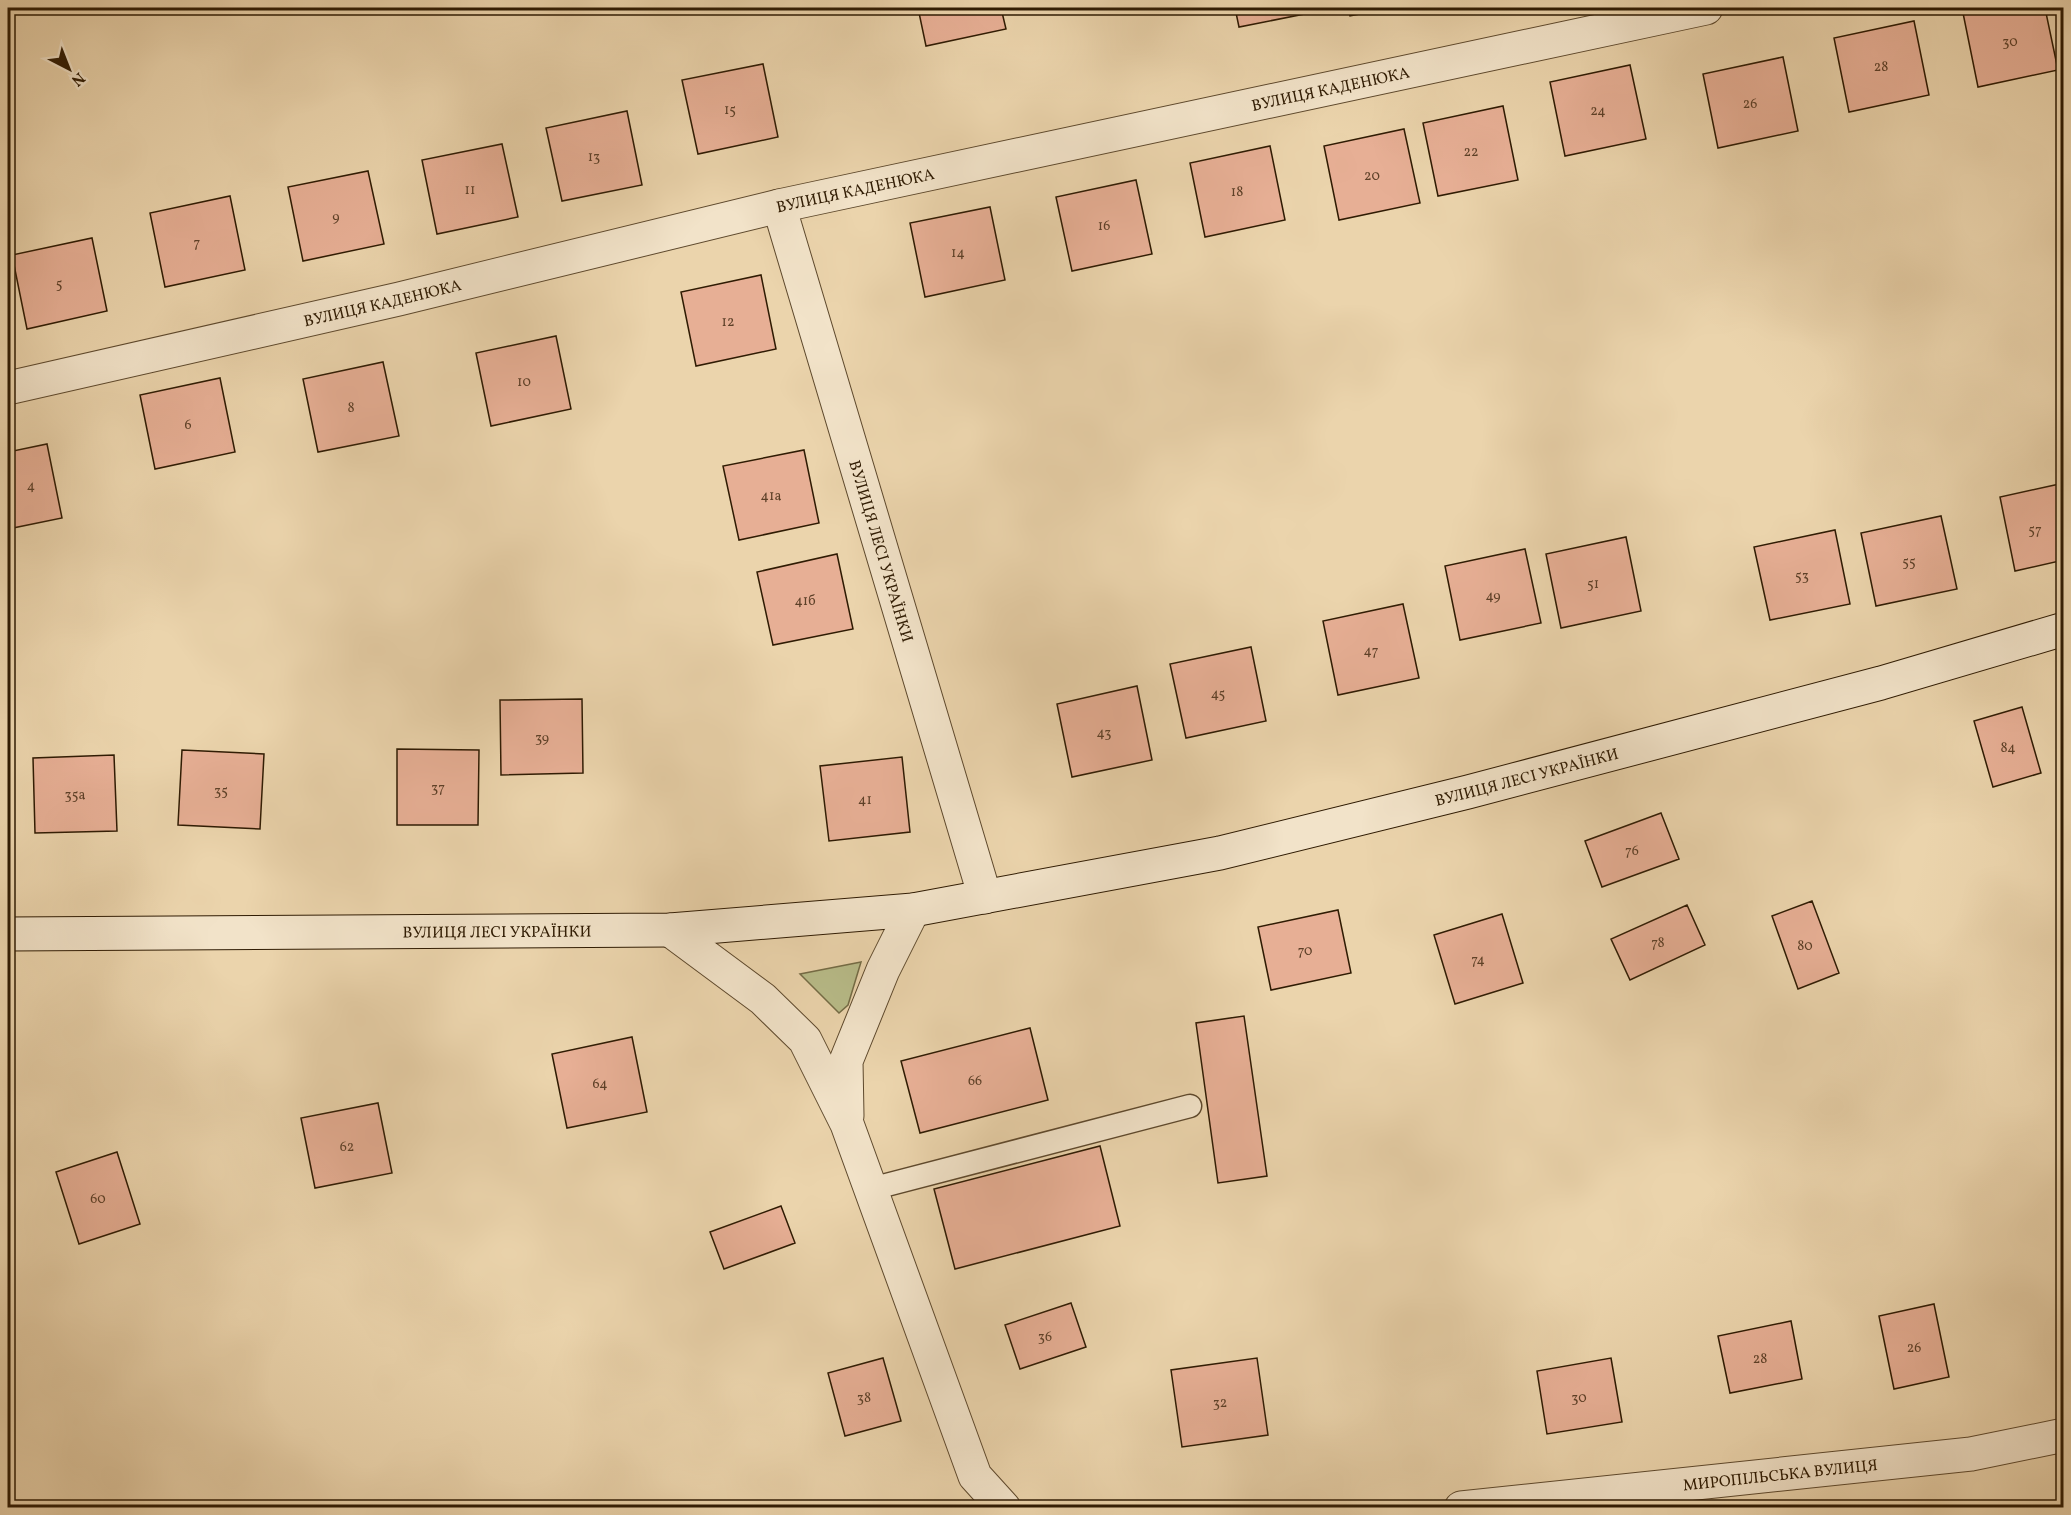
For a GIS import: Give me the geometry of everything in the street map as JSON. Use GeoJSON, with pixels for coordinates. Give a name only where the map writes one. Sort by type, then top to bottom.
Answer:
{"type":"FeatureCollection","features":[{"type":"Feature","properties":{"kind":"street","name":"ВУЛИЦЯ КАДЕНЮКА"},"geometry":{"type":"LineString","coordinates":[[8,388],[411,296],[779,206],[1706,8]]}},
{"type":"Feature","properties":{"kind":"street","name":"ВУЛИЦЯ ЛЕСІ УКРАЇНКИ"},"geometry":{"type":"LineString","coordinates":[[779,206],[985,897]]}},
{"type":"Feature","properties":{"kind":"street","name":"ВУЛИЦЯ ЛЕСІ УКРАЇНКИ"},"geometry":{"type":"LineString","coordinates":[[8,934],[670,930],[913,910],[1220,853],[1457,795],[1881,682],[2064,629]]}},
{"type":"Feature","properties":{"kind":"street"},"geometry":{"type":"LineString","coordinates":[[847,1124],[846,1061],[883,970],[913,910]]}},
{"type":"Feature","properties":{"kind":"street"},"geometry":{"type":"LineString","coordinates":[[670,930],[763,999],[805,1040],[847,1124],[975,1476],[1004,1508]]}},
{"type":"Feature","properties":{"kind":"street","name":"МИРОПІЛЬСЬКА ВУЛИЦЯ"},"geometry":{"type":"LineString","coordinates":[[1461,1508],[1971,1454],[2064,1435]]}},
{"type":"Feature","properties":{"kind":"lane"},"geometry":{"type":"LineString","coordinates":[[871,1189],[1190,1106]]}},
{"type":"Feature","properties":{"kind":"green space"},"geometry":{"type":"Polygon","coordinates":[[[861,962],[848,1005],[839,1013],[800,974],[861,962]]]}},
{"type":"Feature","properties":{"kind":"building"},"geometry":{"type":"Polygon","coordinates":[[[918,8],[1001,8],[1006,29],[926,46],[918,8]]]}},
{"type":"Feature","properties":{"kind":"building"},"geometry":{"type":"Polygon","coordinates":[[[1081,8],[1115,8],[1082,14],[1081,8]]]}},
{"type":"Feature","properties":{"kind":"building"},"geometry":{"type":"Polygon","coordinates":[[[1235,8],[1319,8],[1320,11],[1239,27],[1235,8]]]}},
{"type":"Feature","properties":{"kind":"building"},"geometry":{"type":"Polygon","coordinates":[[[1348,8],[1391,8],[1350,16],[1348,8]]]}},
{"type":"Feature","properties":{"kind":"building"},"geometry":{"type":"Polygon","coordinates":[[[1990,8],[2045,8],[2058,70],[1978,87],[1963,13],[1990,8]]]}},
{"type":"Feature","properties":{"kind":"building"},"geometry":{"type":"Polygon","coordinates":[[[1914,21],[1929,95],[1849,112],[1834,38],[1914,21]]]}},
{"type":"Feature","properties":{"kind":"building"},"geometry":{"type":"Polygon","coordinates":[[[1783,57],[1798,131],[1718,148],[1703,74],[1783,57]]]}},
{"type":"Feature","properties":{"kind":"building"},"geometry":{"type":"Polygon","coordinates":[[[763,64],[778,137],[698,154],[682,80],[763,64]]]}},
{"type":"Feature","properties":{"kind":"building"},"geometry":{"type":"Polygon","coordinates":[[[1630,65],[1646,139],[1565,156],[1550,82],[1630,65]]]}},
{"type":"Feature","properties":{"kind":"building"},"geometry":{"type":"Polygon","coordinates":[[[1503,106],[1518,180],[1438,196],[1423,123],[1503,106]]]}},
{"type":"Feature","properties":{"kind":"building"},"geometry":{"type":"Polygon","coordinates":[[[627,111],[642,185],[562,201],[546,128],[627,111]]]}},
{"type":"Feature","properties":{"kind":"building"},"geometry":{"type":"Polygon","coordinates":[[[1404,129],[1420,203],[1339,220],[1324,146],[1404,129]]]}},
{"type":"Feature","properties":{"kind":"building"},"geometry":{"type":"Polygon","coordinates":[[[502,144],[518,217],[437,234],[422,160],[502,144]]]}},
{"type":"Feature","properties":{"kind":"building"},"geometry":{"type":"Polygon","coordinates":[[[1270,146],[1285,220],[1205,237],[1190,163],[1270,146]]]}},
{"type":"Feature","properties":{"kind":"building"},"geometry":{"type":"Polygon","coordinates":[[[368,171],[384,244],[303,261],[288,187],[368,171]]]}},
{"type":"Feature","properties":{"kind":"building"},"geometry":{"type":"Polygon","coordinates":[[[1136,180],[1152,254],[1072,271],[1056,197],[1136,180]]]}},
{"type":"Feature","properties":{"kind":"building"},"geometry":{"type":"Polygon","coordinates":[[[230,196],[245,270],[165,287],[150,213],[230,196]]]}},
{"type":"Feature","properties":{"kind":"building"},"geometry":{"type":"Polygon","coordinates":[[[990,207],[1005,280],[925,297],[910,223],[990,207]]]}},
{"type":"Feature","properties":{"kind":"building"},"geometry":{"type":"Polygon","coordinates":[[[92,238],[107,311],[27,329],[12,255],[92,238]]]}},
{"type":"Feature","properties":{"kind":"building"},"geometry":{"type":"Polygon","coordinates":[[[761,275],[776,349],[696,366],[681,292],[761,275]]]}},
{"type":"Feature","properties":{"kind":"building"},"geometry":{"type":"Polygon","coordinates":[[[556,336],[571,409],[491,426],[476,353],[556,336]]]}},
{"type":"Feature","properties":{"kind":"building"},"geometry":{"type":"Polygon","coordinates":[[[383,362],[399,436],[318,452],[303,379],[383,362]]]}},
{"type":"Feature","properties":{"kind":"building"},"geometry":{"type":"Polygon","coordinates":[[[220,378],[235,452],[155,469],[140,395],[220,378]]]}},
{"type":"Feature","properties":{"kind":"building"},"geometry":{"type":"Polygon","coordinates":[[[47,444],[62,518],[8,529],[8,452],[47,444]]]}},
{"type":"Feature","properties":{"kind":"building"},"geometry":{"type":"Polygon","coordinates":[[[804,450],[819,523],[739,540],[723,466],[804,450]]]}},
{"type":"Feature","properties":{"kind":"building"},"geometry":{"type":"Polygon","coordinates":[[[2064,483],[2064,560],[2015,571],[2000,497],[2064,483]]]}},
{"type":"Feature","properties":{"kind":"building"},"geometry":{"type":"Polygon","coordinates":[[[1941,516],[1957,589],[1876,606],[1861,533],[1941,516]]]}},
{"type":"Feature","properties":{"kind":"building"},"geometry":{"type":"Polygon","coordinates":[[[1835,530],[1850,604],[1770,620],[1754,547],[1835,530]]]}},
{"type":"Feature","properties":{"kind":"building"},"geometry":{"type":"Polygon","coordinates":[[[1626,537],[1641,611],[1561,628],[1546,554],[1626,537]]]}},
{"type":"Feature","properties":{"kind":"building"},"geometry":{"type":"Polygon","coordinates":[[[1525,549],[1541,623],[1460,640],[1445,566],[1525,549]]]}},
{"type":"Feature","properties":{"kind":"building"},"geometry":{"type":"Polygon","coordinates":[[[837,554],[853,629],[773,645],[757,572],[837,554]]]}},
{"type":"Feature","properties":{"kind":"building"},"geometry":{"type":"Polygon","coordinates":[[[1403,604],[1419,678],[1338,695],[1323,621],[1403,604]]]}},
{"type":"Feature","properties":{"kind":"building"},"geometry":{"type":"Polygon","coordinates":[[[1251,647],[1266,721],[1186,738],[1170,664],[1251,647]]]}},
{"type":"Feature","properties":{"kind":"building"},"geometry":{"type":"Polygon","coordinates":[[[1137,686],[1152,760],[1072,777],[1057,704],[1137,686]]]}},
{"type":"Feature","properties":{"kind":"building"},"geometry":{"type":"Polygon","coordinates":[[[582,699],[583,773],[501,775],[500,700],[582,699]]]}},
{"type":"Feature","properties":{"kind":"building"},"geometry":{"type":"Polygon","coordinates":[[[2022,707],[2041,773],[1993,787],[1974,721],[2022,707]]]}},
{"type":"Feature","properties":{"kind":"building"},"geometry":{"type":"Polygon","coordinates":[[[397,749],[479,750],[478,825],[397,825],[397,749]]]}},
{"type":"Feature","properties":{"kind":"building"},"geometry":{"type":"Polygon","coordinates":[[[182,750],[264,754],[260,829],[178,825],[182,750]]]}},
{"type":"Feature","properties":{"kind":"building"},"geometry":{"type":"Polygon","coordinates":[[[114,755],[117,831],[35,833],[33,758],[114,755]]]}},
{"type":"Feature","properties":{"kind":"building"},"geometry":{"type":"Polygon","coordinates":[[[902,757],[910,832],[829,841],[820,766],[902,757]]]}},
{"type":"Feature","properties":{"kind":"building"},"geometry":{"type":"Polygon","coordinates":[[[1661,813],[1679,859],[1602,887],[1585,841],[1661,813]]]}},
{"type":"Feature","properties":{"kind":"building"},"geometry":{"type":"Polygon","coordinates":[[[1812,901],[1839,973],[1798,989],[1772,916],[1812,901]]]}},
{"type":"Feature","properties":{"kind":"building"},"geometry":{"type":"Polygon","coordinates":[[[1687,905],[1705,945],[1630,980],[1611,939],[1687,905]]]}},
{"type":"Feature","properties":{"kind":"building"},"geometry":{"type":"Polygon","coordinates":[[[1338,910],[1351,973],[1271,990],[1258,927],[1338,910]]]}},
{"type":"Feature","properties":{"kind":"building"},"geometry":{"type":"Polygon","coordinates":[[[1502,914],[1523,983],[1455,1004],[1434,935],[1502,914]]]}},
{"type":"Feature","properties":{"kind":"building"},"geometry":{"type":"Polygon","coordinates":[[[1244,1016],[1267,1176],[1218,1183],[1196,1023],[1244,1016]]]}},
{"type":"Feature","properties":{"kind":"building"},"geometry":{"type":"Polygon","coordinates":[[[1030,1028],[1048,1100],[920,1133],[901,1061],[1030,1028]]]}},
{"type":"Feature","properties":{"kind":"building"},"geometry":{"type":"Polygon","coordinates":[[[632,1037],[647,1112],[567,1128],[552,1054],[632,1037]]]}},
{"type":"Feature","properties":{"kind":"building"},"geometry":{"type":"Polygon","coordinates":[[[378,1103],[392,1173],[315,1188],[301,1118],[378,1103]]]}},
{"type":"Feature","properties":{"kind":"building"},"geometry":{"type":"Polygon","coordinates":[[[1100,1146],[1120,1226],[955,1269],[934,1189],[1100,1146]]]}},
{"type":"Feature","properties":{"kind":"building"},"geometry":{"type":"Polygon","coordinates":[[[117,1152],[140,1224],[79,1244],[56,1172],[117,1152]]]}},
{"type":"Feature","properties":{"kind":"building"},"geometry":{"type":"Polygon","coordinates":[[[781,1206],[795,1243],[724,1269],[710,1232],[781,1206]]]}},
{"type":"Feature","properties":{"kind":"building"},"geometry":{"type":"Polygon","coordinates":[[[1071,1303],[1086,1347],[1020,1369],[1005,1325],[1071,1303]]]}},
{"type":"Feature","properties":{"kind":"building"},"geometry":{"type":"Polygon","coordinates":[[[1934,1304],[1949,1377],[1894,1389],[1879,1316],[1934,1304]]]}},
{"type":"Feature","properties":{"kind":"building"},"geometry":{"type":"Polygon","coordinates":[[[1791,1321],[1802,1379],[1730,1393],[1718,1336],[1791,1321]]]}},
{"type":"Feature","properties":{"kind":"building"},"geometry":{"type":"Polygon","coordinates":[[[883,1358],[901,1421],[845,1436],[828,1373],[883,1358]]]}},
{"type":"Feature","properties":{"kind":"building"},"geometry":{"type":"Polygon","coordinates":[[[1257,1358],[1268,1435],[1182,1447],[1171,1370],[1257,1358]]]}},
{"type":"Feature","properties":{"kind":"building"},"geometry":{"type":"Polygon","coordinates":[[[1611,1358],[1622,1422],[1547,1434],[1537,1371],[1611,1358]]]}}]}
